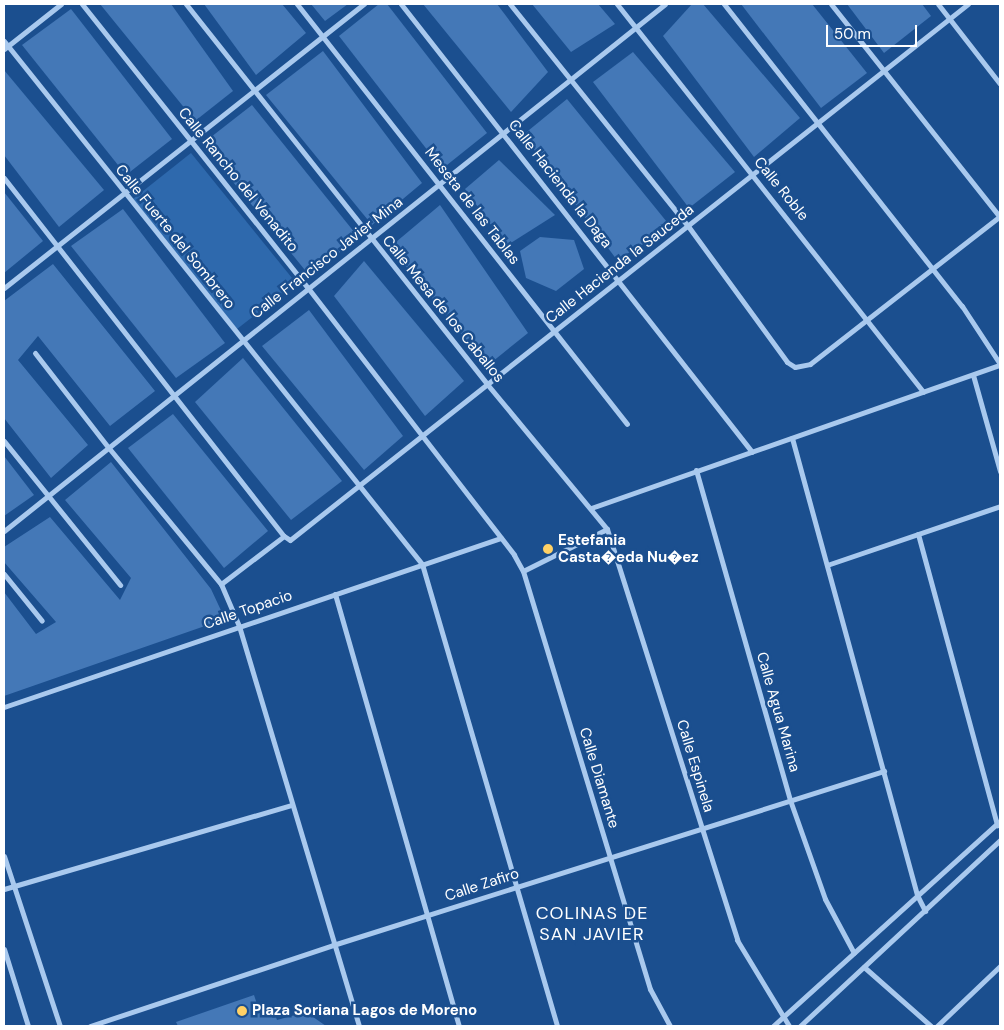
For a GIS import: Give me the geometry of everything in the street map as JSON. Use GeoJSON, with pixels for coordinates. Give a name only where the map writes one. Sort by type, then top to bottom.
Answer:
{"type":"FeatureCollection","features":[{"type":"Feature","properties":{"kind":"street"},"geometry":{"type":"LineString","coordinates":[[5,45],[61,4]]}},
{"type":"Feature","properties":{"kind":"street","name":"Calle Rancho del Venadito"},"geometry":{"type":"LineString","coordinates":[[82,4],[308,288],[501,538]]}},
{"type":"Feature","properties":{"kind":"street","name":"Calle Mesa de los Caballos"},"geometry":{"type":"LineString","coordinates":[[186,4],[253,92],[487,384],[591,508]]}},
{"type":"Feature","properties":{"kind":"street","name":"Meseta de las Tablas"},"geometry":{"type":"LineString","coordinates":[[297,4],[627,424]]}},
{"type":"Feature","properties":{"kind":"street"},"geometry":{"type":"LineString","coordinates":[[4,288],[56,245],[364,4]]}},
{"type":"Feature","properties":{"kind":"street","name":"Calle Hacienda la Daga"},"geometry":{"type":"LineString","coordinates":[[401,4],[620,280],[752,452]]}},
{"type":"Feature","properties":{"kind":"street"},"geometry":{"type":"LineString","coordinates":[[510,4],[569,80],[688,226],[787,362],[801,367],[810,364],[1000,217],[831,4]]}},
{"type":"Feature","properties":{"kind":"street","name":"Calle Roble"},"geometry":{"type":"LineString","coordinates":[[617,4],[868,319],[923,392]]}},
{"type":"Feature","properties":{"kind":"street","name":"Calle Francisco Javier Mina"},"geometry":{"type":"LineString","coordinates":[[4,531],[173,394],[371,239],[665,4]]}},
{"type":"Feature","properties":{"kind":"street"},"geometry":{"type":"LineString","coordinates":[[591,508],[1000,365],[962,306],[724,4]]}},
{"type":"Feature","properties":{"kind":"street"},"geometry":{"type":"LineString","coordinates":[[938,4],[1000,84]]}},
{"type":"Feature","properties":{"kind":"street","name":"Calle Hacienda la Sauceda"},"geometry":{"type":"LineString","coordinates":[[221,584],[285,537],[294,538],[968,4]]}},
{"type":"Feature","properties":{"kind":"street","name":"Calle Fuerte del Sombrero"},"geometry":{"type":"LineString","coordinates":[[5,45],[422,564]]}},
{"type":"Feature","properties":{"kind":"street"},"geometry":{"type":"LineString","coordinates":[[4,178],[285,537]]}},
{"type":"Feature","properties":{"kind":"street"},"geometry":{"type":"LineString","coordinates":[[35,353],[221,584],[239,626],[291,805],[359,1026]]}},
{"type":"Feature","properties":{"kind":"street"},"geometry":{"type":"LineString","coordinates":[[973,374],[1000,471]]}},
{"type":"Feature","properties":{"kind":"street"},"geometry":{"type":"LineString","coordinates":[[792,438],[917,895],[925,911]]}},
{"type":"Feature","properties":{"kind":"street"},"geometry":{"type":"LineString","coordinates":[[4,441],[47,497],[120,585]]}},
{"type":"Feature","properties":{"kind":"street","name":"Calle Agua Marina"},"geometry":{"type":"LineString","coordinates":[[696,470],[790,800],[825,899],[854,953]]}},
{"type":"Feature","properties":{"kind":"street"},"geometry":{"type":"LineString","coordinates":[[827,565],[1000,506]]}},
{"type":"Feature","properties":{"kind":"street","name":"Calle Espinela"},"geometry":{"type":"LineString","coordinates":[[591,508],[607,529],[737,940],[782,1018],[789,1026]]}},
{"type":"Feature","properties":{"kind":"street"},"geometry":{"type":"LineString","coordinates":[[523,571],[607,529]]}},
{"type":"Feature","properties":{"kind":"street"},"geometry":{"type":"LineString","coordinates":[[772,1026],[998,823],[918,534]]}},
{"type":"Feature","properties":{"kind":"street","name":"Calle Topacio"},"geometry":{"type":"LineString","coordinates":[[4,707],[501,538]]}},
{"type":"Feature","properties":{"kind":"street","name":"Calle Diamante"},"geometry":{"type":"LineString","coordinates":[[501,538],[523,571],[650,989],[670,1026]]}},
{"type":"Feature","properties":{"kind":"street"},"geometry":{"type":"LineString","coordinates":[[422,564],[557,1026]]}},
{"type":"Feature","properties":{"kind":"street"},"geometry":{"type":"LineString","coordinates":[[4,574],[42,621]]}},
{"type":"Feature","properties":{"kind":"street"},"geometry":{"type":"LineString","coordinates":[[335,594],[424,916],[459,1026]]}},
{"type":"Feature","properties":{"kind":"street","name":"Calle Zafiro"},"geometry":{"type":"LineString","coordinates":[[90,1026],[333,945],[884,771]]}},
{"type":"Feature","properties":{"kind":"street"},"geometry":{"type":"LineString","coordinates":[[4,889],[291,805]]}},
{"type":"Feature","properties":{"kind":"street"},"geometry":{"type":"LineString","coordinates":[[800,1026],[1000,840]]}},
{"type":"Feature","properties":{"kind":"street"},"geometry":{"type":"LineString","coordinates":[[4,856],[60,1026]]}},
{"type":"Feature","properties":{"kind":"street"},"geometry":{"type":"LineString","coordinates":[[4,949],[28,1026]]}},
{"type":"Feature","properties":{"kind":"street"},"geometry":{"type":"LineString","coordinates":[[937,1026],[1000,966]]}},
{"type":"Feature","properties":{"kind":"street"},"geometry":{"type":"LineString","coordinates":[[864,967],[931,1026]]}},
{"type":"Feature","properties":{"kind":"shaded area"},"geometry":{"type":"Polygon","coordinates":[[[191,153],[296,283],[237,329],[133,199],[191,153]]]}},
{"type":"Feature","properties":{"kind":"building"},"geometry":{"type":"Polygon","coordinates":[[[100,4],[171,4],[233,91],[195,121],[100,4]]]}},
{"type":"Feature","properties":{"kind":"building"},"geometry":{"type":"Polygon","coordinates":[[[204,4],[282,4],[306,33],[256,75],[204,4]]]}},
{"type":"Feature","properties":{"kind":"building"},"geometry":{"type":"Polygon","coordinates":[[[311,4],[348,4],[325,21],[311,4]]]}},
{"type":"Feature","properties":{"kind":"building"},"geometry":{"type":"Polygon","coordinates":[[[379,4],[387,4],[487,133],[442,169],[339,36],[379,4]]]}},
{"type":"Feature","properties":{"kind":"building"},"geometry":{"type":"Polygon","coordinates":[[[423,4],[497,4],[548,72],[511,112],[423,4]]]}},
{"type":"Feature","properties":{"kind":"building"},"geometry":{"type":"Polygon","coordinates":[[[532,4],[598,4],[615,24],[571,52],[532,4]]]}},
{"type":"Feature","properties":{"kind":"building"},"geometry":{"type":"Polygon","coordinates":[[[692,4],[703,4],[800,118],[754,157],[663,36],[692,4]]]}},
{"type":"Feature","properties":{"kind":"building"},"geometry":{"type":"Polygon","coordinates":[[[741,4],[812,4],[867,73],[821,108],[741,4]]]}},
{"type":"Feature","properties":{"kind":"building"},"geometry":{"type":"Polygon","coordinates":[[[847,4],[922,4],[931,16],[884,53],[847,4]]]}},
{"type":"Feature","properties":{"kind":"building"},"geometry":{"type":"Polygon","coordinates":[[[71,9],[172,139],[126,175],[22,45],[71,9]]]}},
{"type":"Feature","properties":{"kind":"building"},"geometry":{"type":"Polygon","coordinates":[[[323,51],[422,183],[372,225],[266,95],[323,51]]]}},
{"type":"Feature","properties":{"kind":"building"},"geometry":{"type":"Polygon","coordinates":[[[633,52],[735,172],[689,208],[593,82],[633,52]]]}},
{"type":"Feature","properties":{"kind":"building"},"geometry":{"type":"Polygon","coordinates":[[[4,70],[104,190],[59,227],[4,155],[4,70]]]}},
{"type":"Feature","properties":{"kind":"building"},"geometry":{"type":"Polygon","coordinates":[[[567,99],[671,227],[617,260],[523,135],[567,99]]]}},
{"type":"Feature","properties":{"kind":"building"},"geometry":{"type":"Polygon","coordinates":[[[252,105],[359,238],[309,275],[202,144],[252,105]]]}},
{"type":"Feature","properties":{"kind":"building"},"geometry":{"type":"Polygon","coordinates":[[[499,160],[555,215],[506,246],[465,189],[499,160]]]}},
{"type":"Feature","properties":{"kind":"building"},"geometry":{"type":"Polygon","coordinates":[[[4,192],[43,241],[4,273],[4,192]]]}},
{"type":"Feature","properties":{"kind":"building"},"geometry":{"type":"Polygon","coordinates":[[[440,205],[528,333],[487,366],[390,247],[440,205]]]}},
{"type":"Feature","properties":{"kind":"building"},"geometry":{"type":"Polygon","coordinates":[[[123,209],[225,343],[176,378],[71,246],[123,209]]]}},
{"type":"Feature","properties":{"kind":"building"},"geometry":{"type":"Polygon","coordinates":[[[540,237],[574,240],[584,269],[556,291],[526,278],[520,251],[540,237]]]}},
{"type":"Feature","properties":{"kind":"building"},"geometry":{"type":"Polygon","coordinates":[[[364,261],[464,381],[425,416],[334,296],[364,261]]]}},
{"type":"Feature","properties":{"kind":"building"},"geometry":{"type":"Polygon","coordinates":[[[53,264],[155,391],[110,426],[38,336],[18,360],[88,445],[51,478],[4,418],[4,301],[53,264]]]}},
{"type":"Feature","properties":{"kind":"building"},"geometry":{"type":"Polygon","coordinates":[[[309,310],[403,436],[364,470],[262,346],[309,310]]]}},
{"type":"Feature","properties":{"kind":"building"},"geometry":{"type":"Polygon","coordinates":[[[243,358],[342,481],[291,520],[195,402],[243,358]]]}},
{"type":"Feature","properties":{"kind":"building"},"geometry":{"type":"Polygon","coordinates":[[[173,414],[268,531],[224,568],[128,448],[173,414]]]}},
{"type":"Feature","properties":{"kind":"building"},"geometry":{"type":"Polygon","coordinates":[[[4,456],[34,495],[4,516],[4,456]]]}},
{"type":"Feature","properties":{"kind":"building"},"geometry":{"type":"Polygon","coordinates":[[[111,462],[211,589],[225,619],[4,696],[4,592],[36,634],[56,622],[4,562],[4,547],[50,517],[120,600],[131,578],[65,500],[111,462]]]}},
{"type":"Feature","properties":{"kind":"building","name":"Plaza Soriana Lagos de Moreno"},"geometry":{"type":"Polygon","coordinates":[[[254,995],[259,1010],[272,1006],[277,1020],[306,1012],[326,1026],[178,1026],[176,1022],[254,995]]]}},
{"type":"Feature","properties":{"kind":"place","name":"Estefania Casta�eda Nu�ez"},"geometry":{"type":"Point","coordinates":[548,549]}},
{"type":"Feature","properties":{"kind":"place","name":"Plaza Soriana Lagos de Moreno"},"geometry":{"type":"Point","coordinates":[242,1011]}},
{"type":"Feature","properties":{"kind":"district","name":"COLINAS DE SAN JAVIER"},"geometry":{"type":"Point","coordinates":[592,924]}}]}
